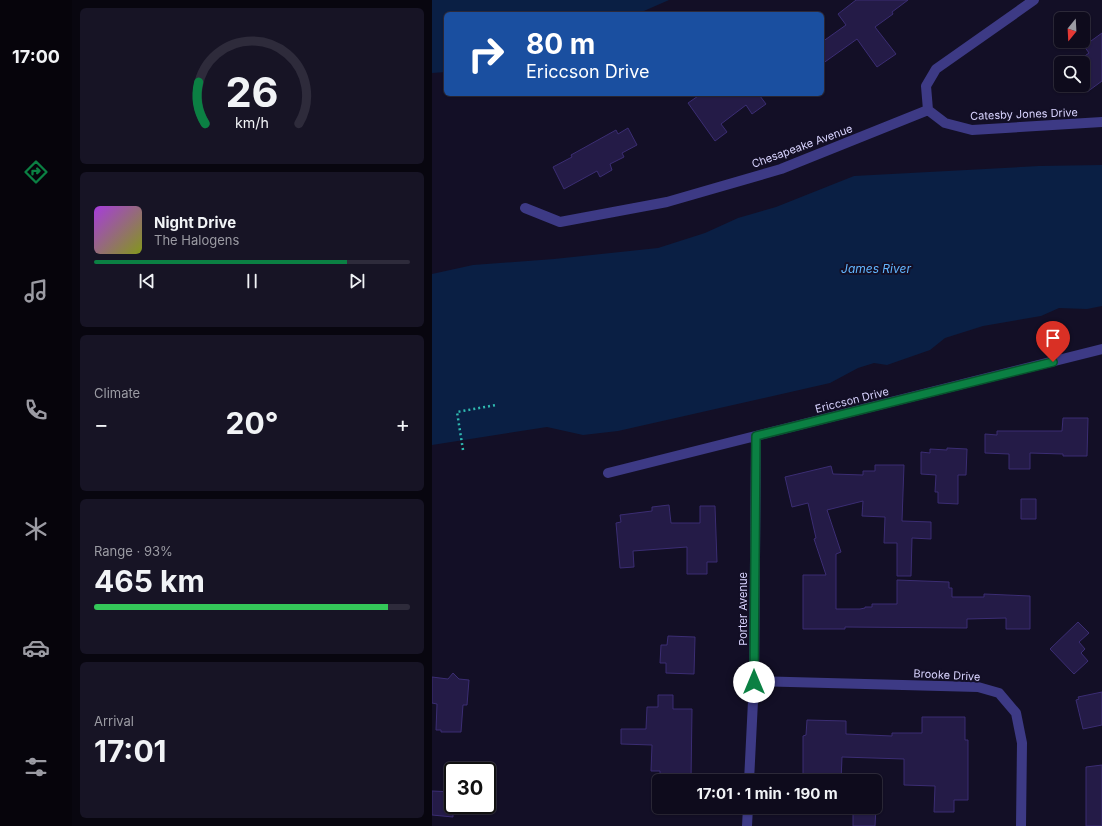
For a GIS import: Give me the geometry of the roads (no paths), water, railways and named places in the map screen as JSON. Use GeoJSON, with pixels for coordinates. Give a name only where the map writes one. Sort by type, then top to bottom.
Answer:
{"type":"FeatureCollection","features":[{"type":"Feature","properties":{"kind":"street"},"geometry":{"type":"LineString","coordinates":[[928,110],[926,86],[936,69],[1034,0]]}},
{"type":"Feature","properties":{"kind":"street","name":"Catesby Jones Drive"},"geometry":{"type":"LineString","coordinates":[[928,110],[945,123],[972,130],[1102,122]]}},
{"type":"Feature","properties":{"kind":"street","name":"Chesapeake Avenue"},"geometry":{"type":"LineString","coordinates":[[525,208],[560,222],[667,202],[781,169],[928,110]]}},
{"type":"Feature","properties":{"kind":"street","name":"Ericcson Drive"},"geometry":{"type":"LineString","coordinates":[[608,473],[1102,349]]}},
{"type":"Feature","properties":{"kind":"street","name":"Porter Avenue"},"geometry":{"type":"LineString","coordinates":[[749,774],[754,682],[756,436]]}},
{"type":"Feature","properties":{"kind":"street","name":"Brooke Drive"},"geometry":{"type":"LineString","coordinates":[[754,682],[978,687],[999,693],[1016,713],[1022,743],[1021,826]]}},
{"type":"Feature","properties":{"kind":"street"},"geometry":{"type":"LineString","coordinates":[[747,826],[748,814]]}},
{"type":"Feature","properties":{"kind":"water"},"geometry":{"type":"Polygon","coordinates":[[[432,0],[669,0],[642,12],[444,12],[444,72],[432,73],[432,0]]]}},
{"type":"Feature","properties":{"kind":"water","name":"James River"},"geometry":{"type":"Polygon","coordinates":[[[1102,165],[1102,306],[1087,309],[1059,308],[1041,316],[983,326],[945,338],[930,350],[887,365],[874,363],[858,368],[830,383],[618,431],[583,435],[547,427],[432,445],[432,274],[473,265],[554,259],[658,248],[705,233],[738,218],[776,207],[854,176],[1039,166],[1102,165]]]}}]}
